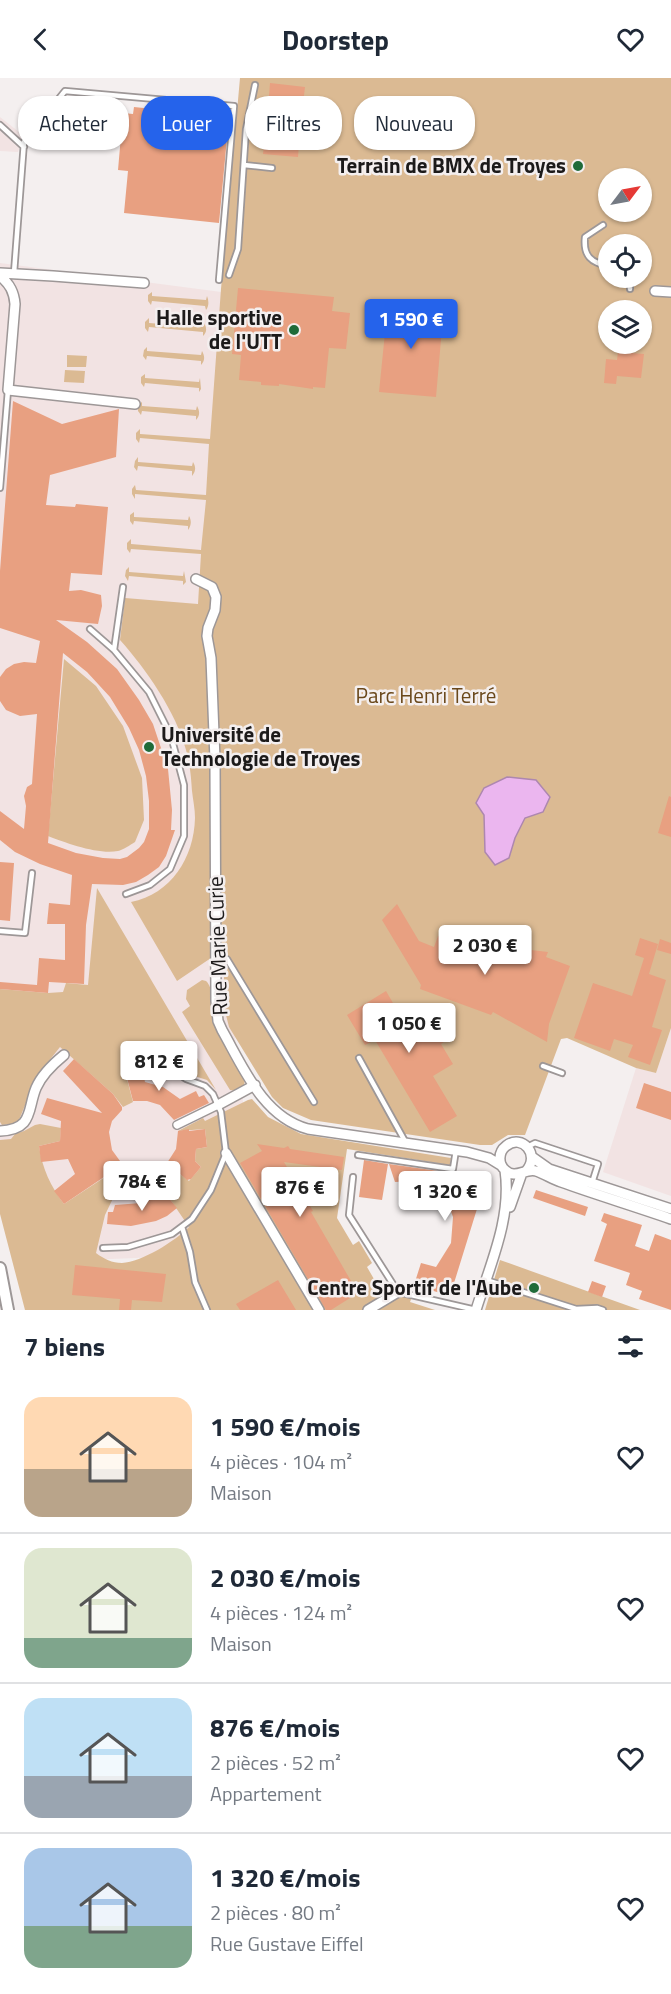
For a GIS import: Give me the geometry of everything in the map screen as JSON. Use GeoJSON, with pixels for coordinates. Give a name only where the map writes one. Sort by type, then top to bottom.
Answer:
{"type":"FeatureCollection","features":[{"type":"Feature","properties":{"kind":"street"},"geometry":{"type":"LineString","coordinates":[[0,275],[14,273],[144,283]]}},
{"type":"Feature","properties":{"kind":"street"},"geometry":{"type":"LineString","coordinates":[[0,275],[9,285],[15,304],[8,390],[135,404]]}},
{"type":"Feature","properties":{"kind":"street"},"geometry":{"type":"LineString","coordinates":[[655,291],[671,292]]}},
{"type":"Feature","properties":{"kind":"street","name":"Rue Marie Curie"},"geometry":{"type":"LineString","coordinates":[[196,579],[212,587],[216,597],[215,610],[207,636],[211,658],[214,711],[216,1001],[218,1021],[222,1030],[255,1085],[276,1113],[298,1126],[467,1152],[489,1158],[503,1168]]}},
{"type":"Feature","properties":{"kind":"street"},"geometry":{"type":"LineString","coordinates":[[0,1131],[17,1127],[25,1120],[30,1113],[36,1087],[49,1067],[64,1055]]}},
{"type":"Feature","properties":{"kind":"street"},"geometry":{"type":"LineString","coordinates":[[177,1125],[255,1085]]}},
{"type":"Feature","properties":{"kind":"street"},"geometry":{"type":"LineString","coordinates":[[503,1223],[507,1194],[500,1156],[504,1147],[513,1142],[518,1142],[549,1169],[671,1209]]}},
{"type":"Feature","properties":{"kind":"street","name":"Rue Marie Curie"},"geometry":{"type":"LineString","coordinates":[[467,1152],[504,1147]]}},
{"type":"Feature","properties":{"kind":"street"},"geometry":{"type":"LineString","coordinates":[[476,1310],[503,1223],[524,1172],[531,1165],[530,1152]]}},
{"type":"Feature","properties":{"kind":"street"},"geometry":{"type":"LineString","coordinates":[[226,1153],[319,1310]]}},
{"type":"Feature","properties":{"kind":"street"},"geometry":{"type":"LineString","coordinates":[[503,1168],[513,1174],[535,1171],[560,1182],[671,1218]]}},
{"type":"Feature","properties":{"kind":"street"},"geometry":{"type":"LineString","coordinates":[[0,1268],[8,1310]]}},
{"type":"Feature","properties":{"kind":"street"},"geometry":{"type":"LineString","coordinates":[[368,1310],[398,1292]]}},
{"type":"Feature","properties":{"kind":"lane"},"geometry":{"type":"LineString","coordinates":[[229,275],[238,249],[246,129],[255,85]]}},
{"type":"Feature","properties":{"kind":"lane"},"geometry":{"type":"LineString","coordinates":[[60,96],[65,90],[234,105],[219,280]]}},
{"type":"Feature","properties":{"kind":"lane"},"geometry":{"type":"LineString","coordinates":[[0,125],[18,142]]}},
{"type":"Feature","properties":{"kind":"lane"},"geometry":{"type":"LineString","coordinates":[[14,273],[24,150]]}},
{"type":"Feature","properties":{"kind":"lane"},"geometry":{"type":"LineString","coordinates":[[244,165],[272,168]]}},
{"type":"Feature","properties":{"kind":"lane"},"geometry":{"type":"LineString","coordinates":[[598,265],[588,257],[584,247],[585,237],[603,225]]}},
{"type":"Feature","properties":{"kind":"lane"},"geometry":{"type":"LineString","coordinates":[[0,488],[8,390]]}},
{"type":"Feature","properties":{"kind":"lane"},"geometry":{"type":"LineString","coordinates":[[114,650],[123,587]]}},
{"type":"Feature","properties":{"kind":"lane"},"geometry":{"type":"LineString","coordinates":[[90,629],[114,650],[149,692],[171,736],[184,785],[184,836],[170,869],[150,885],[126,894]]}},
{"type":"Feature","properties":{"kind":"lane"},"geometry":{"type":"LineString","coordinates":[[0,931],[25,933],[32,873]]}},
{"type":"Feature","properties":{"kind":"lane"},"geometry":{"type":"LineString","coordinates":[[217,956],[227,959],[314,1102]]}},
{"type":"Feature","properties":{"kind":"lane"},"geometry":{"type":"LineString","coordinates":[[359,1059],[406,1143]]}},
{"type":"Feature","properties":{"kind":"lane"},"geometry":{"type":"LineString","coordinates":[[104,1248],[128,1247],[172,1234],[192,1220],[211,1190],[226,1153],[224,1127],[213,1094],[201,1083],[186,1079],[173,1070],[147,1063]]}},
{"type":"Feature","properties":{"kind":"lane"},"geometry":{"type":"LineString","coordinates":[[543,1066],[562,1074]]}},
{"type":"Feature","properties":{"kind":"lane"},"geometry":{"type":"LineString","coordinates":[[530,1152],[535,1143],[598,1164],[592,1184]]}},
{"type":"Feature","properties":{"kind":"lane"},"geometry":{"type":"LineString","coordinates":[[358,1155],[453,1169],[456,1150]]}},
{"type":"Feature","properties":{"kind":"lane"},"geometry":{"type":"LineString","coordinates":[[353,1177],[349,1215],[398,1292],[476,1310]]}},
{"type":"Feature","properties":{"kind":"lane"},"geometry":{"type":"LineString","coordinates":[[182,1227],[190,1252],[195,1282],[207,1310]]}},
{"type":"Feature","properties":{"kind":"lane"},"geometry":{"type":"LineString","coordinates":[[486,1280],[576,1309],[603,1310]]}},
{"type":"Feature","properties":{"kind":"shaded area"},"geometry":{"type":"Polygon","coordinates":[[[0,117],[18,131],[19,150],[18,152],[0,151],[0,117]]]}},
{"type":"Feature","properties":{"kind":"shaded area"},"geometry":{"type":"Polygon","coordinates":[[[0,263],[229,293],[229,987],[245,1119],[190,1235],[159,1257],[87,1260],[0,1190],[0,263]]]}},
{"type":"Feature","properties":{"kind":"shaded area"},"geometry":{"type":"Polygon","coordinates":[[[507,777],[536,780],[550,797],[543,812],[525,818],[515,838],[509,858],[495,865],[485,852],[484,815],[476,803],[484,788],[507,777]]]}},
{"type":"Feature","properties":{"kind":"shaded area"},"geometry":{"type":"Polygon","coordinates":[[[671,1028],[671,1196],[603,1172],[636,1068],[656,1073],[671,1028]]]}},
{"type":"Feature","properties":{"kind":"green space","name":"Parc Henri Terré"},"geometry":{"type":"Polygon","coordinates":[[[240,78],[671,78],[671,1028],[656,1073],[636,1068],[567,1038],[561,1039],[525,1135],[508,1135],[492,1145],[311,1120],[283,1108],[272,1097],[229,1027],[224,1007],[224,968],[208,960],[177,981],[131,902],[158,891],[178,872],[185,860],[194,833],[195,818],[189,765],[181,736],[168,706],[140,664],[120,640],[125,598],[198,604],[201,554],[131,549],[130,553],[127,543],[131,539],[131,544],[201,550],[206,500],[135,494],[135,499],[132,489],[135,485],[136,490],[206,495],[209,444],[140,438],[139,443],[136,433],[140,429],[140,434],[210,439],[240,78]]]}},
{"type":"Feature","properties":{"kind":"green space"},"geometry":{"type":"Polygon","coordinates":[[[152,292],[152,296],[206,300],[207,296],[208,305],[206,310],[205,306],[152,301],[151,305],[148,295],[152,292]]]}},
{"type":"Feature","properties":{"kind":"green space"},"geometry":{"type":"Polygon","coordinates":[[[149,318],[149,323],[203,327],[204,323],[206,331],[203,336],[203,332],[149,327],[148,332],[145,322],[149,318]]]}},
{"type":"Feature","properties":{"kind":"green space"},"geometry":{"type":"Polygon","coordinates":[[[147,347],[147,351],[201,355],[202,351],[204,360],[201,365],[201,361],[147,356],[146,360],[143,356],[147,347]]]}},
{"type":"Feature","properties":{"kind":"green space"},"geometry":{"type":"Polygon","coordinates":[[[67,355],[87,356],[86,367],[67,367],[67,355]]]}},
{"type":"Feature","properties":{"kind":"green space"},"geometry":{"type":"Polygon","coordinates":[[[65,370],[85,371],[84,383],[64,382],[65,370]]]}},
{"type":"Feature","properties":{"kind":"green space"},"geometry":{"type":"Polygon","coordinates":[[[145,374],[145,378],[199,382],[200,378],[201,389],[199,392],[199,388],[145,383],[144,387],[141,377],[145,374]]]}},
{"type":"Feature","properties":{"kind":"green space"},"geometry":{"type":"Polygon","coordinates":[[[142,402],[142,406],[196,410],[197,406],[199,415],[196,420],[196,416],[142,411],[141,415],[138,405],[142,402]]]}},
{"type":"Feature","properties":{"kind":"green space"},"geometry":{"type":"Polygon","coordinates":[[[138,457],[138,462],[192,466],[193,462],[195,471],[192,476],[192,471],[138,466],[137,471],[134,467],[138,457]]]}},
{"type":"Feature","properties":{"kind":"green space"},"geometry":{"type":"Polygon","coordinates":[[[134,512],[134,517],[188,520],[189,516],[191,520],[188,530],[188,526],[134,521],[133,525],[130,515],[134,512]]]}},
{"type":"Feature","properties":{"kind":"green space"},"geometry":{"type":"Polygon","coordinates":[[[129,567],[129,572],[183,576],[184,571],[186,582],[183,585],[183,581],[129,576],[128,581],[125,576],[129,567]]]}},
{"type":"Feature","properties":{"kind":"green space"},"geometry":{"type":"Polygon","coordinates":[[[64,659],[96,686],[123,726],[142,778],[144,820],[135,842],[120,850],[110,852],[92,850],[48,836],[64,659]]]}},
{"type":"Feature","properties":{"kind":"green space"},"geometry":{"type":"Polygon","coordinates":[[[97,888],[216,1090],[207,1080],[188,1074],[191,1068],[172,1057],[151,1051],[147,1058],[145,1082],[138,1056],[122,1060],[133,1102],[123,1107],[113,1094],[60,1047],[37,1076],[19,1120],[12,1124],[2,1125],[0,1122],[0,989],[48,993],[63,992],[66,983],[88,985],[97,888]]]}},
{"type":"Feature","properties":{"kind":"green space"},"geometry":{"type":"Polygon","coordinates":[[[202,980],[206,981],[211,990],[215,1026],[245,1080],[244,1086],[236,1091],[230,1090],[182,1012],[190,1006],[186,999],[187,990],[202,980]]]}},
{"type":"Feature","properties":{"kind":"green space"},"geometry":{"type":"Polygon","coordinates":[[[252,1099],[268,1117],[301,1134],[451,1158],[450,1165],[347,1149],[337,1218],[353,1245],[359,1241],[372,1263],[367,1267],[378,1286],[384,1283],[388,1289],[387,1294],[412,1297],[410,1302],[435,1310],[25,1310],[0,1214],[0,1140],[11,1139],[15,1134],[40,1124],[61,1128],[60,1141],[39,1146],[48,1177],[64,1204],[105,1177],[117,1165],[126,1171],[105,1215],[96,1253],[115,1262],[130,1262],[158,1250],[189,1227],[159,1183],[176,1171],[189,1181],[201,1167],[195,1161],[196,1149],[207,1147],[205,1129],[178,1131],[203,1118],[205,1121],[252,1099]]]}},
{"type":"Feature","properties":{"kind":"green space","name":"Centre Sportif de l'Aube"},"geometry":{"type":"Polygon","coordinates":[[[500,1260],[640,1310],[485,1310],[500,1260]]]}},
{"type":"Feature","properties":{"kind":"building"},"geometry":{"type":"Polygon","coordinates":[[[270,83],[305,87],[304,96],[269,96],[270,83]]]}},
{"type":"Feature","properties":{"kind":"building"},"geometry":{"type":"Polygon","coordinates":[[[134,107],[141,108],[141,150],[226,150],[219,223],[124,213],[128,171],[118,170],[120,150],[129,150],[129,114],[133,114],[134,107]]]}},
{"type":"Feature","properties":{"kind":"building"},"geometry":{"type":"Polygon","coordinates":[[[263,150],[299,150],[298,157],[263,154],[263,150]]]}},
{"type":"Feature","properties":{"kind":"building","name":"Halle sportive de l'UTT"},"geometry":{"type":"Polygon","coordinates":[[[238,288],[334,297],[332,311],[350,313],[346,349],[329,348],[325,388],[313,387],[313,389],[279,384],[279,386],[261,385],[261,382],[239,380],[241,355],[232,354],[238,288]]]}},
{"type":"Feature","properties":{"kind":"building"},"geometry":{"type":"Polygon","coordinates":[[[385,301],[429,305],[428,316],[443,317],[436,397],[379,392],[387,313],[384,312],[385,301]]]}},
{"type":"Feature","properties":{"kind":"building"},"geometry":{"type":"Polygon","coordinates":[[[618,354],[644,354],[641,378],[617,376],[616,384],[604,383],[606,359],[617,360],[618,354]]]}},
{"type":"Feature","properties":{"kind":"building"},"geometry":{"type":"Polygon","coordinates":[[[13,401],[62,424],[119,409],[116,457],[50,475],[46,505],[75,507],[76,504],[108,507],[102,575],[71,573],[69,591],[81,590],[101,595],[102,606],[98,624],[56,620],[87,642],[117,669],[153,724],[168,769],[172,810],[171,830],[175,830],[166,856],[159,867],[148,875],[136,882],[123,885],[92,884],[86,925],[84,984],[49,982],[48,993],[0,989],[0,982],[37,985],[39,958],[65,960],[65,924],[47,924],[49,903],[70,905],[72,875],[15,852],[0,840],[0,811],[24,829],[26,806],[24,796],[27,787],[32,784],[37,714],[20,716],[6,710],[0,701],[0,677],[14,664],[36,663],[40,641],[0,628],[0,571],[13,401]],[[63,653],[48,843],[76,853],[120,859],[139,848],[149,829],[146,776],[139,750],[129,728],[110,697],[87,672],[63,653]]]}},
{"type":"Feature","properties":{"kind":"building"},"geometry":{"type":"Polygon","coordinates":[[[669,796],[671,797],[671,837],[658,833],[669,796]]]}},
{"type":"Feature","properties":{"kind":"building"},"geometry":{"type":"Polygon","coordinates":[[[0,862],[14,863],[10,921],[0,920],[0,862]]]}},
{"type":"Feature","properties":{"kind":"building"},"geometry":{"type":"Polygon","coordinates":[[[397,904],[419,941],[434,947],[438,936],[453,941],[548,952],[546,957],[570,966],[549,1024],[547,1042],[493,1012],[491,1015],[420,989],[421,985],[382,920],[397,904]]]}},
{"type":"Feature","properties":{"kind":"building"},"geometry":{"type":"Polygon","coordinates":[[[640,938],[658,944],[649,974],[666,980],[652,1027],[662,1030],[650,1065],[628,1057],[633,1045],[614,1039],[610,1051],[574,1038],[593,983],[632,996],[644,958],[635,955],[640,938]]]}},
{"type":"Feature","properties":{"kind":"building"},"geometry":{"type":"Polygon","coordinates":[[[660,939],[671,943],[671,954],[657,950],[660,939]]]}},
{"type":"Feature","properties":{"kind":"building"},"geometry":{"type":"Polygon","coordinates":[[[386,991],[404,1022],[421,1011],[430,1025],[437,1020],[448,1039],[441,1044],[453,1064],[433,1076],[457,1116],[430,1132],[375,1040],[365,1045],[347,1015],[386,991]]]}},
{"type":"Feature","properties":{"kind":"building"},"geometry":{"type":"Polygon","coordinates":[[[138,1056],[145,1082],[163,1087],[180,1099],[196,1091],[199,1097],[204,1095],[209,1103],[174,1120],[160,1105],[147,1101],[133,1101],[122,1059],[138,1056]]]}},
{"type":"Feature","properties":{"kind":"building"},"geometry":{"type":"Polygon","coordinates":[[[74,1059],[113,1094],[122,1107],[112,1121],[109,1132],[112,1150],[120,1161],[107,1175],[64,1204],[54,1191],[75,1174],[68,1159],[41,1162],[39,1146],[60,1141],[61,1121],[41,1114],[47,1098],[102,1113],[63,1071],[74,1059]]]}},
{"type":"Feature","properties":{"kind":"building"},"geometry":{"type":"Polygon","coordinates":[[[644,1083],[671,1092],[671,1120],[636,1108],[644,1083]]]}},
{"type":"Feature","properties":{"kind":"building"},"geometry":{"type":"Polygon","coordinates":[[[189,1129],[189,1131],[205,1129],[207,1147],[196,1149],[195,1161],[201,1167],[191,1179],[187,1180],[167,1163],[176,1149],[178,1131],[189,1129]]]}},
{"type":"Feature","properties":{"kind":"building"},"geometry":{"type":"Polygon","coordinates":[[[257,1144],[284,1148],[288,1146],[290,1149],[344,1157],[342,1170],[284,1162],[358,1293],[331,1310],[326,1310],[240,1163],[262,1151],[257,1144]]]}},
{"type":"Feature","properties":{"kind":"building"},"geometry":{"type":"Polygon","coordinates":[[[364,1160],[388,1164],[382,1200],[359,1197],[364,1160]]]}},
{"type":"Feature","properties":{"kind":"building"},"geometry":{"type":"Polygon","coordinates":[[[389,1164],[467,1175],[481,1196],[450,1296],[414,1285],[421,1263],[436,1267],[451,1243],[453,1217],[448,1203],[444,1198],[437,1197],[437,1191],[425,1184],[413,1181],[395,1182],[389,1164]]]}},
{"type":"Feature","properties":{"kind":"building"},"geometry":{"type":"Polygon","coordinates":[[[158,1169],[163,1181],[155,1184],[138,1186],[123,1182],[128,1170],[143,1173],[158,1169]]]}},
{"type":"Feature","properties":{"kind":"building"},"geometry":{"type":"Polygon","coordinates":[[[536,1190],[588,1207],[585,1216],[533,1198],[536,1190]]]}},
{"type":"Feature","properties":{"kind":"building"},"geometry":{"type":"Polygon","coordinates":[[[164,1192],[177,1208],[167,1216],[156,1221],[131,1226],[107,1224],[108,1212],[113,1212],[115,1205],[141,1203],[164,1192]]]}},
{"type":"Feature","properties":{"kind":"building"},"geometry":{"type":"Polygon","coordinates":[[[604,1213],[642,1225],[635,1246],[649,1251],[655,1234],[671,1240],[671,1310],[639,1299],[642,1291],[626,1285],[630,1273],[594,1261],[607,1224],[601,1221],[604,1213]]]}},
{"type":"Feature","properties":{"kind":"building"},"geometry":{"type":"Polygon","coordinates":[[[75,1265],[166,1274],[162,1302],[132,1300],[131,1310],[119,1310],[120,1299],[72,1295],[75,1265]]]}},
{"type":"Feature","properties":{"kind":"building"},"geometry":{"type":"Polygon","coordinates":[[[278,1280],[296,1310],[240,1310],[236,1304],[278,1280]]]}},
{"type":"Feature","properties":{"kind":"building"},"geometry":{"type":"Polygon","coordinates":[[[592,1281],[606,1286],[602,1297],[588,1292],[592,1281]]]}},
{"type":"Feature","properties":{"kind":"place","name":"Terrain de BMX de Troyes"},"geometry":{"type":"Point","coordinates":[578,166]}},
{"type":"Feature","properties":{"kind":"place","name":"Halle sportive de l'UTT"},"geometry":{"type":"Point","coordinates":[294,330]}},
{"type":"Feature","properties":{"kind":"place","name":"Université de Technologie de Troyes"},"geometry":{"type":"Point","coordinates":[149,747]}},
{"type":"Feature","properties":{"kind":"place","name":"Centre Sportif de l'Aube"},"geometry":{"type":"Point","coordinates":[534,1288]}}]}
